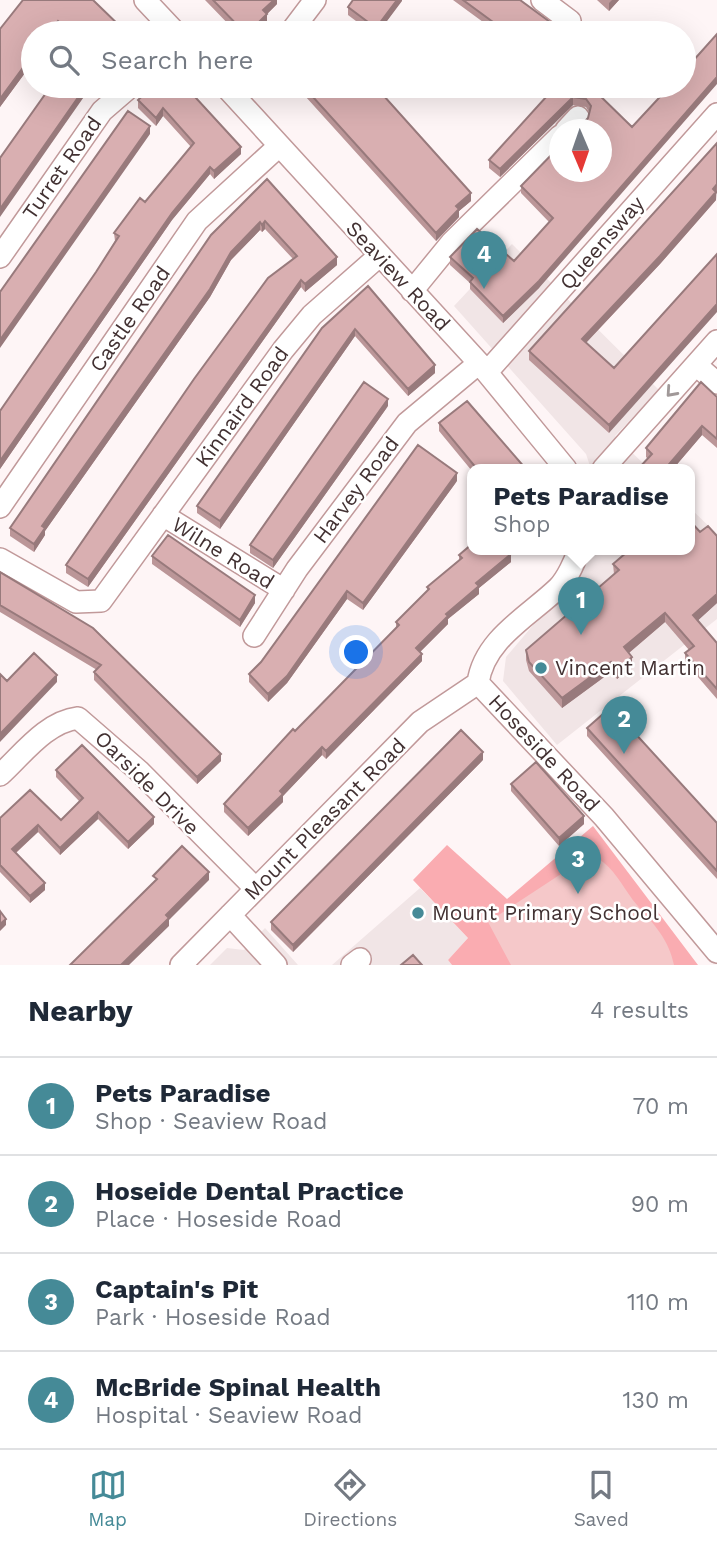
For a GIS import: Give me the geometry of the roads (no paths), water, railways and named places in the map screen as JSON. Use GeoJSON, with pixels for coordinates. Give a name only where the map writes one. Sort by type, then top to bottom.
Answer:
{"type":"FeatureCollection","features":[{"type":"Feature","properties":{"kind":"street"},"geometry":{"type":"LineString","coordinates":[[145,0],[165,21]]}},
{"type":"Feature","properties":{"kind":"street"},"geometry":{"type":"LineString","coordinates":[[299,21],[315,0]]}},
{"type":"Feature","properties":{"kind":"street"},"geometry":{"type":"LineString","coordinates":[[543,0],[570,20]]}},
{"type":"Feature","properties":{"kind":"street","name":"Turret Road"},"geometry":{"type":"LineString","coordinates":[[0,257],[102,111],[117,98]]}},
{"type":"Feature","properties":{"kind":"street","name":"Seaview Road"},"geometry":{"type":"LineString","coordinates":[[240,98],[279,146],[483,368],[562,464]]}},
{"type":"Feature","properties":{"kind":"street","name":"Queensway"},"geometry":{"type":"LineString","coordinates":[[483,368],[717,114]]}},
{"type":"Feature","properties":{"kind":"street","name":"Castle Road"},"geometry":{"type":"LineString","coordinates":[[0,507],[197,221],[279,146]]}},
{"type":"Feature","properties":{"kind":"street"},"geometry":{"type":"LineString","coordinates":[[412,291],[452,242],[549,146]]}},
{"type":"Feature","properties":{"kind":"street","name":"Kinnaird Road"},"geometry":{"type":"LineString","coordinates":[[0,559],[76,602],[101,601],[312,315],[379,256]]}},
{"type":"Feature","properties":{"kind":"street"},"geometry":{"type":"LineString","coordinates":[[607,464],[717,341]]}},
{"type":"Feature","properties":{"kind":"street"},"geometry":{"type":"LineString","coordinates":[[696,365],[717,383]]}},
{"type":"Feature","properties":{"kind":"street","name":"Harvey Road"},"geometry":{"type":"LineString","coordinates":[[254,636],[369,470],[407,423],[483,368]]}},
{"type":"Feature","properties":{"kind":"street","name":"Wilne Road"},"geometry":{"type":"LineString","coordinates":[[163,515],[284,590]]}},
{"type":"Feature","properties":{"kind":"street"},"geometry":{"type":"LineString","coordinates":[[478,683],[480,669],[497,643],[523,616],[560,586],[576,555]]}},
{"type":"Feature","properties":{"kind":"street","name":"Mount Pleasant Road"},"geometry":{"type":"LineString","coordinates":[[181,965],[420,722],[478,683]]}},
{"type":"Feature","properties":{"kind":"street","name":"Hoseside Road"},"geometry":{"type":"LineString","coordinates":[[478,683],[604,817],[717,952]]}},
{"type":"Feature","properties":{"kind":"street","name":"Oarside Drive"},"geometry":{"type":"LineString","coordinates":[[0,775],[48,730],[62,720],[78,718],[139,771],[256,889]]}},
{"type":"Feature","properties":{"kind":"street"},"geometry":{"type":"LineString","coordinates":[[230,915],[276,965]]}},
{"type":"Feature","properties":{"kind":"place","name":"McBride Spinal Health"},"geometry":{"type":"Point","coordinates":[484,289]}},
{"type":"Feature","properties":{"kind":"place","name":"Pets Paradise"},"geometry":{"type":"Point","coordinates":[581,635]}},
{"type":"Feature","properties":{"kind":"place","name":"Vincent Martin"},"geometry":{"type":"Point","coordinates":[541,668]}},
{"type":"Feature","properties":{"kind":"place","name":"Hoseide Dental Practice"},"geometry":{"type":"Point","coordinates":[624,754]}},
{"type":"Feature","properties":{"kind":"place","name":"Captain's Pit"},"geometry":{"type":"Point","coordinates":[578,894]}},
{"type":"Feature","properties":{"kind":"place","name":"Mount Primary School"},"geometry":{"type":"Point","coordinates":[418,913]}}]}
